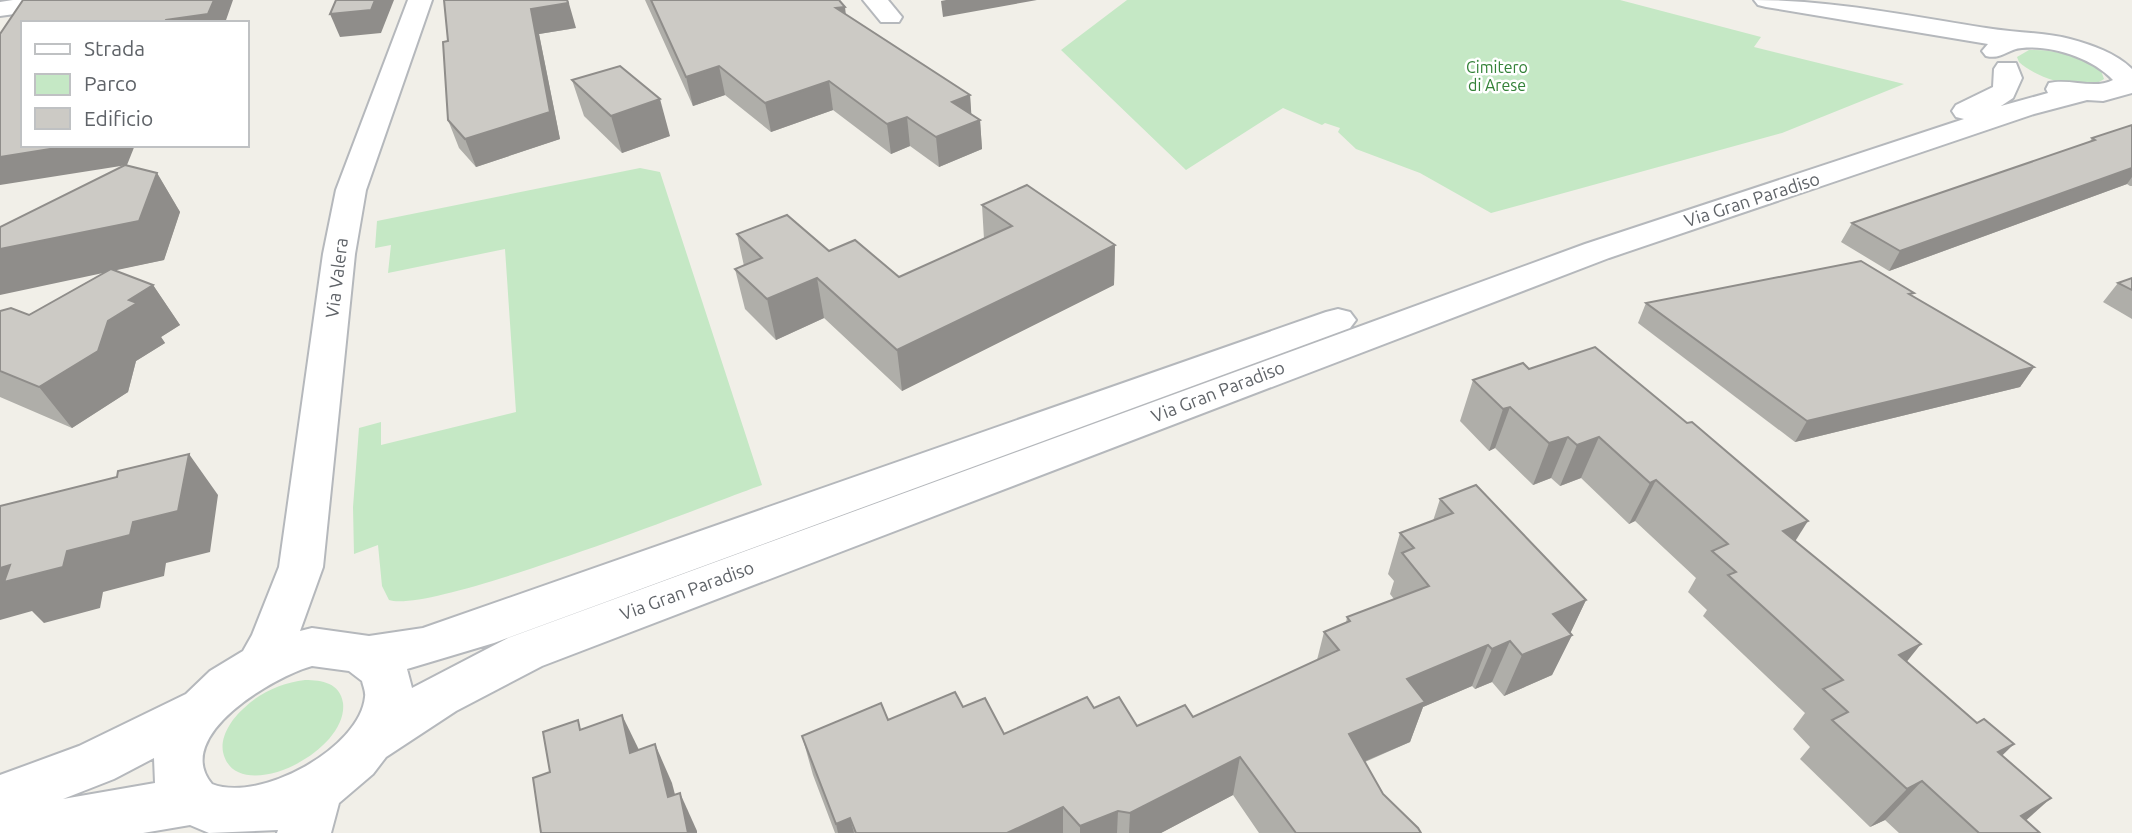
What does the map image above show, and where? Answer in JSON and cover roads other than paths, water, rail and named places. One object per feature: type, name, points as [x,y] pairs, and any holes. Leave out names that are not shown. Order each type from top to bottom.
[{"type":"street","points":[[0,9],[65,0]]},
{"type":"street","name":"Via Valera","points":[[260,664],[273,641],[301,567],[345,215],[358,165],[420,0]]},
{"type":"street","points":[[1766,0],[1919,25],[2006,55],[2042,84],[2085,93]]},
{"type":"street","points":[[2006,55],[2043,42],[2080,50],[2132,54]]},
{"type":"street","points":[[2080,50],[2122,72],[2129,85]]},
{"type":"street","name":"Via Gran Paradiso","points":[[368,656],[423,647],[478,630],[1625,219],[1984,105],[2005,90],[2010,78],[2006,55]]},
{"type":"street","name":"Via Gran Paradiso","points":[[372,740],[439,696],[538,647],[1597,251],[2024,108],[2085,93],[2103,93],[2129,85]]},
{"type":"street","name":"Via Valera","points":[[301,567],[312,648]]},
{"type":"street","points":[[21,833],[90,817],[216,816],[255,813],[275,808],[310,812],[372,740],[383,723],[389,690],[386,676],[368,656],[337,646],[312,648],[260,664],[234,680],[202,709],[187,730],[176,770],[180,787],[216,816]]},
{"type":"street","points":[[0,799],[96,763],[202,709]]},
{"type":"park label","name":"Cimitero di Arese","points":[[1497,76]]}]
